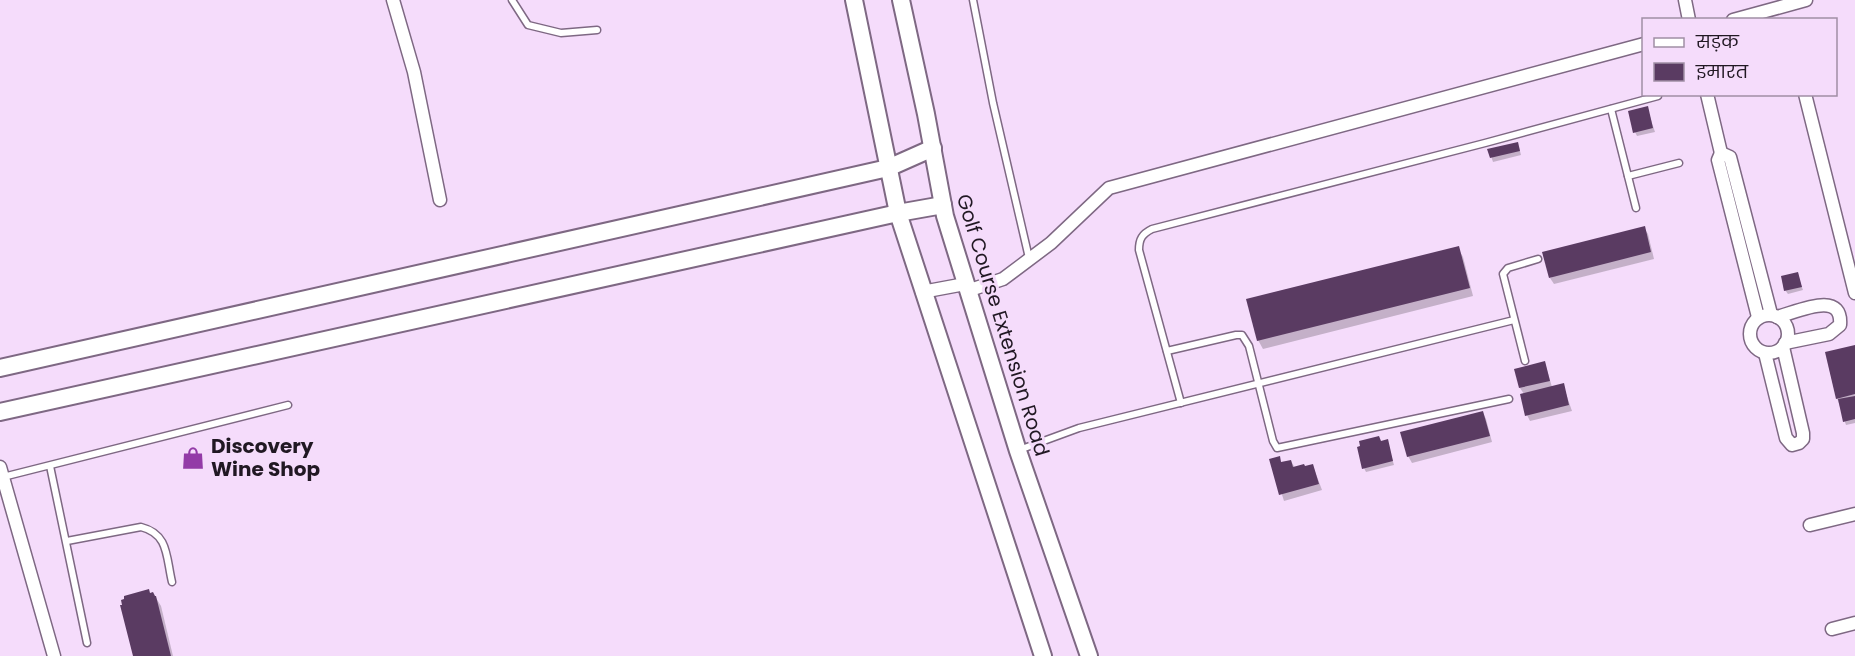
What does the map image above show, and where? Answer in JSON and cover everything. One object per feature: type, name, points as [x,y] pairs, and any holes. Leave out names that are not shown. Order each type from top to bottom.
[{"type":"street","points":[[393,0],[414,72],[440,201]]},
{"type":"street","points":[[854,0],[898,213],[1043,656]]},
{"type":"street","name":"Golf Course Extension Road","points":[[901,0],[943,206],[966,287],[1018,451],[1089,656]]},
{"type":"street","points":[[1685,0],[1689,18]]},
{"type":"street","points":[[1740,18],[1806,0]]},
{"type":"street","points":[[922,292],[966,287],[1003,279],[1051,243],[1109,188],[1642,45]]},
{"type":"street","points":[[1707,96],[1721,153],[1718,160],[1758,317]]},
{"type":"street","points":[[1806,96],[1855,293]]},
{"type":"street","points":[[0,368],[888,168],[933,148]]},
{"type":"street","points":[[1721,153],[1730,157],[1774,315],[1783,320],[1788,332],[1784,345],[1803,433],[1803,439],[1799,443],[1792,445],[1786,438],[1765,353]]},
{"type":"street","points":[[0,412],[898,213],[943,206]]},
{"type":"street","points":[[1825,304],[1835,307],[1839,312],[1840,325],[1833,332],[1784,345],[1777,351],[1765,353],[1758,350],[1750,340],[1750,327],[1758,317],[1825,304]]},
{"type":"street","points":[[1,474],[54,656]]},
{"type":"street","points":[[1810,525],[1855,514]]},
{"type":"street","points":[[1832,629],[1855,623]]},
{"type":"lane","points":[[512,0],[528,25],[561,33],[597,30]]},
{"type":"lane","points":[[973,0],[993,103],[1029,258]]},
{"type":"lane","points":[[1181,403],[1139,250],[1139,240],[1144,233],[1152,229],[1658,96]]},
{"type":"lane","points":[[1611,109],[1636,208]]},
{"type":"lane","points":[[1628,176],[1679,163]]},
{"type":"lane","points":[[1525,361],[1503,279],[1505,271],[1538,259]]},
{"type":"lane","points":[[1018,451],[1079,428],[1514,320]]},
{"type":"lane","points":[[1167,351],[1242,335],[1249,346],[1273,441],[1277,448],[1509,399]]},
{"type":"lane","points":[[1,474],[51,466],[288,405]]},
{"type":"lane","points":[[51,466],[87,643]]},
{"type":"lane","points":[[67,541],[141,527],[153,530],[161,537],[172,582]]},
{"type":"building","points":[[1648,106],[1653,128],[1633,133],[1628,111]]},
{"type":"building","points":[[1518,142],[1520,151],[1490,158],[1487,149]]},
{"type":"building","points":[[1645,226],[1651,252],[1549,278],[1542,252]]},
{"type":"building","points":[[1459,246],[1470,288],[1257,341],[1246,299]]},
{"type":"building","points":[[1798,272],[1802,287],[1784,291],[1781,276]]},
{"type":"building","points":[[1855,345],[1855,394],[1836,399],[1825,352]]},
{"type":"building","points":[[1545,361],[1550,381],[1519,388],[1514,369]]},
{"type":"building","points":[[1564,383],[1569,405],[1525,416],[1520,394]]},
{"type":"building","points":[[1855,396],[1855,419],[1843,422],[1838,399]]},
{"type":"building","points":[[1483,411],[1490,436],[1407,457],[1400,432]]},
{"type":"building","points":[[1379,436],[1381,441],[1388,439],[1393,461],[1362,469],[1357,447],[1360,446],[1359,441]]},
{"type":"building","points":[[1280,456],[1281,462],[1291,460],[1293,467],[1313,464],[1319,484],[1279,495],[1269,459]]},
{"type":"building","points":[[149,589],[150,593],[153,592],[156,596],[171,656],[133,656],[120,605],[122,605],[121,600],[124,596]]},
{"type":"place","name":"Discovery Wine Shop","points":[[193,458]]}]
